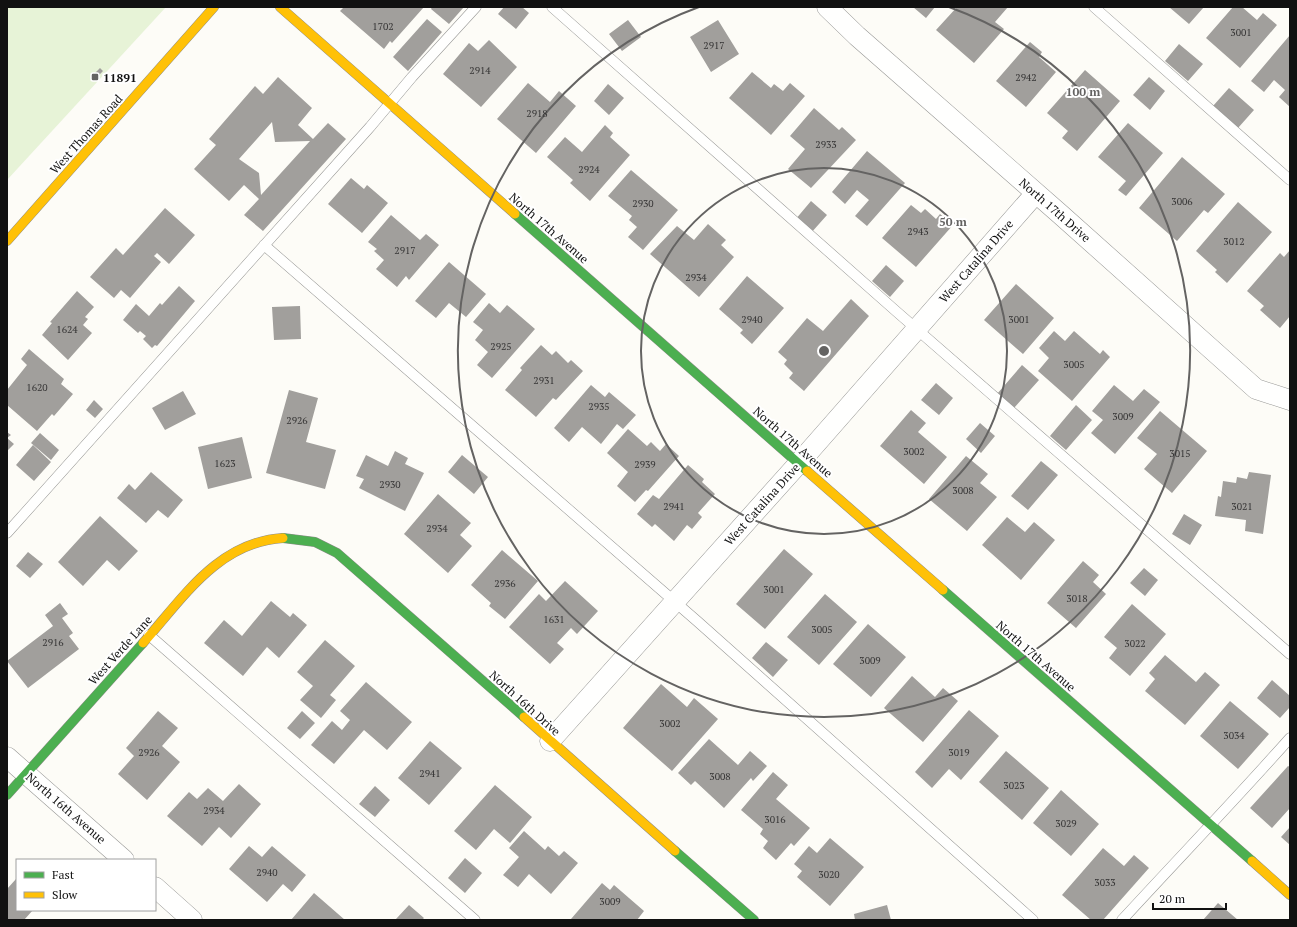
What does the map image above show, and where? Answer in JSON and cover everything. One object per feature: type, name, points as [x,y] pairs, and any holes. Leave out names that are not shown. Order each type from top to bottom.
[{"type":"street","name":"West Thomas Road","points":[[7,241],[214,7]]},
{"type":"street","name":"North 17th Avenue","points":[[280,7],[1290,895]]},
{"type":"street","name":"North 17th Drive","points":[[827,7],[857,36],[1256,389],[1290,400]]},
{"type":"street","name":"West Catalina Drive","points":[[550,741],[799,463],[1036,193]]},
{"type":"street","name":"North 16th Drive","points":[[265,540],[294,538],[315,542],[333,551],[754,920]]},
{"type":"street","name":"West Verde Lane","points":[[7,795],[207,571],[235,550],[265,540]]},
{"type":"street","name":"North 16th Avenue","points":[[7,757],[123,859]]},
{"type":"street","points":[[156,888],[192,920]]},
{"type":"lane","points":[[7,533],[476,7]]},
{"type":"lane","points":[[552,7],[916,329],[1290,654]]},
{"type":"lane","points":[[1094,7],[1290,180]]},
{"type":"lane","points":[[264,245],[674,602],[1033,920]]},
{"type":"lane","points":[[149,635],[475,920]]},
{"type":"lane","points":[[1122,920],[1233,802],[1290,738]]},
{"type":"green space","points":[[7,7],[166,7],[7,180]]},
{"type":"building","points":[[344,7],[424,7],[392,43],[390,41],[384,49],[340,11]]},
{"type":"building","points":[[432,7],[464,7],[449,24],[431,9]]},
{"type":"building","points":[[504,7],[522,7],[529,13],[516,29],[498,14]]},
{"type":"building","points":[[913,7],[935,7],[926,18]]},
{"type":"building","points":[[957,7],[1008,7],[995,22],[1004,29],[974,63],[936,30]]},
{"type":"building","points":[[1169,7],[1204,7],[1189,24]]},
{"type":"building","points":[[1233,7],[1242,7],[1257,20],[1263,13],[1277,25],[1240,68],[1206,38]]},
{"type":"building","points":[[427,19],[442,32],[408,71],[393,57]]},
{"type":"building","points":[[628,20],[641,37],[622,51],[609,34]]},
{"type":"building","points":[[718,20],[739,54],[711,72],[690,37]]},
{"type":"building","points":[[1290,35],[1290,107],[1279,97],[1285,90],[1274,80],[1264,92],[1251,81]]},
{"type":"building","points":[[489,40],[517,67],[481,107],[443,74],[469,43],[478,51]]},
{"type":"building","points":[[1030,42],[1042,52],[1039,57],[1056,72],[1026,107],[996,81]]},
{"type":"building","points":[[1179,44],[1203,64],[1188,81],[1165,61]]},
{"type":"building","points":[[100,68],[103,71],[94,80],[91,77]]},
{"type":"building","points":[[1085,70],[1120,101],[1077,151],[1062,138],[1068,131],[1047,113]]},
{"type":"building","points":[[752,72],[771,88],[774,84],[783,91],[790,83],[805,96],[771,135],[729,98]]},
{"type":"building","points":[[278,77],[312,108],[298,125],[313,139],[328,123],[346,139],[263,231],[244,215],[259,199],[244,185],[229,201],[194,169],[216,145],[209,139],[255,86],[263,94]],"holes":[[[272,122],[275,142],[310,141],[261,195],[259,173],[239,159]]]},
{"type":"building","points":[[1149,77],[1165,91],[1150,110],[1133,95]]},
{"type":"building","points":[[528,83],[550,102],[559,91],[576,106],[536,153],[497,119]]},
{"type":"building","points":[[608,84],[624,98],[609,115],[594,101]]},
{"type":"building","points":[[1229,88],[1254,110],[1238,128],[1213,106]]},
{"type":"building","points":[[814,108],[839,130],[842,127],[856,140],[811,188],[788,169],[805,149],[790,136]]},
{"type":"building","points":[[1128,123],[1163,153],[1126,196],[1118,190],[1126,181],[1098,157]]},
{"type":"building","points":[[605,125],[613,133],[610,137],[630,155],[590,201],[570,183],[573,180],[547,157],[565,137],[582,152]]},
{"type":"building","points":[[867,151],[905,183],[867,226],[855,216],[869,200],[857,190],[845,204],[832,192]]},
{"type":"building","points":[[1182,157],[1225,194],[1208,213],[1204,210],[1177,241],[1139,208]]},
{"type":"building","points":[[631,170],[678,210],[643,250],[628,237],[637,227],[629,220],[632,216],[608,196]]},
{"type":"building","points":[[351,178],[364,189],[367,185],[388,203],[362,233],[328,204]]},
{"type":"building","points":[[811,201],[827,215],[811,233],[795,220]]},
{"type":"building","points":[[1238,202],[1272,232],[1227,283],[1215,272],[1217,270],[1196,251]]},
{"type":"building","points":[[911,205],[921,213],[925,209],[936,219],[940,214],[953,225],[916,267],[882,238]]},
{"type":"building","points":[[165,208],[195,235],[169,264],[157,253],[154,256],[161,262],[130,298],[121,290],[114,298],[90,277],[116,248],[123,255]]},
{"type":"building","points":[[391,215],[420,240],[426,234],[439,245],[409,280],[406,276],[397,287],[376,269],[384,260],[374,251],[377,249],[368,242]]},
{"type":"building","points":[[708,224],[726,240],[721,245],[734,257],[699,297],[650,254],[677,226],[694,240]]},
{"type":"building","points":[[1290,250],[1290,316],[1280,328],[1260,310],[1264,306],[1247,291],[1280,253],[1284,257]]},
{"type":"building","points":[[449,262],[486,294],[466,317],[449,303],[436,318],[415,301]]},
{"type":"building","points":[[886,265],[904,281],[890,297],[872,281]]},
{"type":"building","points":[[747,276],[784,308],[752,344],[740,333],[743,330],[719,309]]},
{"type":"building","points":[[1016,284],[1054,318],[1023,354],[984,320]]},
{"type":"building","points":[[179,286],[195,301],[157,346],[155,345],[152,348],[143,339],[146,336],[140,331],[138,333],[123,320],[136,304],[149,316],[160,303],[162,305]]},
{"type":"building","points":[[77,291],[94,307],[85,317],[88,319],[83,325],[92,333],[68,360],[42,335],[52,323],[50,322]]},
{"type":"building","points":[[851,299],[869,316],[804,391],[789,378],[793,373],[784,364],[787,360],[778,352],[807,318],[823,331]]},
{"type":"building","points":[[489,303],[500,313],[507,305],[535,329],[492,378],[477,365],[488,352],[475,340],[483,330],[473,322]]},
{"type":"building","points":[[300,306],[301,339],[274,340],[272,307]]},
{"type":"building","points":[[1054,331],[1065,341],[1074,331],[1100,354],[1103,350],[1110,357],[1072,401],[1038,371],[1049,358],[1039,348]]},
{"type":"building","points":[[541,345],[552,355],[556,351],[568,363],[571,360],[583,371],[556,400],[553,398],[536,417],[505,390],[522,370],[520,368]]},
{"type":"building","points":[[29,349],[64,379],[61,384],[73,394],[54,416],[52,414],[37,431],[7,405],[7,390],[27,365],[21,359]]},
{"type":"building","points":[[1022,365],[1039,380],[1014,408],[997,394]]},
{"type":"building","points":[[936,383],[953,398],[939,415],[921,400]]},
{"type":"building","points":[[591,385],[605,397],[609,392],[636,415],[623,429],[617,424],[601,444],[582,427],[569,442],[554,428]]},
{"type":"building","points":[[1114,385],[1133,401],[1144,389],[1160,402],[1115,454],[1091,433],[1103,420],[1092,411]]},
{"type":"building","points":[[289,390],[318,398],[306,442],[336,450],[325,489],[266,473]]},
{"type":"building","points":[[183,391],[196,414],[165,430],[152,408]]},
{"type":"building","points":[[94,400],[103,409],[95,418],[86,410]]},
{"type":"building","points":[[1076,405],[1092,420],[1066,450],[1050,436]]},
{"type":"building","points":[[911,410],[926,423],[918,432],[947,457],[924,484],[880,446]]},
{"type":"building","points":[[1160,411],[1207,451],[1172,493],[1144,469],[1157,454],[1137,438]]},
{"type":"building","points":[[980,423],[995,436],[981,453],[966,439]]},
{"type":"building","points":[[628,429],[647,446],[651,442],[660,451],[666,444],[679,456],[648,491],[646,490],[635,502],[617,486],[628,472],[607,453]]},
{"type":"building","points":[[7,432],[11,435],[7,438]]},
{"type":"building","points":[[40,433],[59,450],[51,460],[31,443]]},
{"type":"building","points":[[242,437],[252,478],[208,489],[198,447]]},
{"type":"building","points":[[7,438],[14,444],[7,451]]},
{"type":"building","points":[[33,445],[51,462],[34,481],[16,465]]},
{"type":"building","points":[[395,451],[408,458],[405,464],[424,473],[405,511],[359,488],[364,479],[356,476],[366,455],[388,466]]},
{"type":"building","points":[[462,455],[488,477],[474,494],[448,472]]},
{"type":"building","points":[[966,456],[988,474],[980,483],[997,497],[967,531],[929,499]]},
{"type":"building","points":[[1041,461],[1058,475],[1028,510],[1011,496]]},
{"type":"building","points":[[688,465],[704,479],[702,482],[715,494],[698,513],[702,517],[692,529],[687,525],[674,541],[655,524],[652,527],[637,514],[653,495],[659,499]]},
{"type":"building","points":[[151,472],[183,500],[168,518],[158,510],[146,523],[117,498],[129,484],[135,490]]},
{"type":"building","points":[[1249,472],[1271,475],[1263,534],[1245,531],[1246,520],[1215,516],[1218,496],[1221,497],[1223,481],[1236,483],[1237,477],[1247,479]]},
{"type":"building","points":[[438,494],[471,523],[460,535],[472,546],[448,573],[404,534]]},
{"type":"building","points":[[1184,514],[1202,525],[1190,545],[1172,534]]},
{"type":"building","points":[[100,516],[138,551],[119,571],[107,560],[83,586],[58,562]]},
{"type":"building","points":[[1007,517],[1025,532],[1034,522],[1055,540],[1021,580],[982,545]]},
{"type":"building","points":[[784,549],[813,574],[765,629],[736,604]]},
{"type":"building","points":[[502,550],[538,581],[505,619],[489,606],[491,603],[471,585]]},
{"type":"building","points":[[28,552],[43,564],[30,578],[16,566]]},
{"type":"building","points":[[1083,561],[1099,575],[1093,582],[1106,594],[1076,628],[1047,603]]},
{"type":"building","points":[[1144,568],[1158,580],[1145,596],[1130,583]]},
{"type":"building","points":[[565,581],[598,611],[577,634],[571,628],[557,643],[564,649],[550,664],[509,627],[539,594],[546,601]]},
{"type":"building","points":[[825,594],[857,622],[819,665],[787,637]]},
{"type":"building","points":[[271,601],[290,617],[293,613],[307,625],[279,658],[267,647],[243,676],[204,643],[224,620],[242,636]]},
{"type":"building","points":[[60,603],[68,614],[62,618],[73,633],[69,636],[79,649],[28,688],[7,661],[53,626],[45,615]]},
{"type":"building","points":[[1132,604],[1166,634],[1130,676],[1109,658],[1117,648],[1104,637]]},
{"type":"building","points":[[868,624],[906,657],[871,697],[833,664]]},
{"type":"building","points":[[325,640],[355,666],[330,695],[336,700],[321,718],[300,700],[313,686],[297,672]]},
{"type":"building","points":[[766,642],[788,660],[773,677],[752,658]]},
{"type":"building","points":[[1165,655],[1196,682],[1205,672],[1220,685],[1185,725],[1145,691],[1155,679],[1149,673]]},
{"type":"building","points":[[912,676],[935,697],[943,688],[958,701],[923,742],[884,708]]},
{"type":"building","points":[[1272,680],[1290,696],[1290,707],[1280,718],[1257,698]]},
{"type":"building","points":[[366,682],[412,722],[387,750],[364,730],[334,764],[311,745],[332,721],[342,730],[350,720],[340,711]]},
{"type":"building","points":[[661,684],[687,707],[694,698],[718,719],[672,771],[623,728]]},
{"type":"building","points":[[1230,701],[1269,734],[1238,769],[1200,736]]},
{"type":"building","points":[[969,710],[999,736],[961,780],[949,769],[932,788],[915,772]]},
{"type":"building","points":[[158,711],[178,728],[162,746],[180,762],[147,800],[118,774],[134,756],[126,748]]},
{"type":"building","points":[[302,711],[315,723],[300,739],[287,728]]},
{"type":"building","points":[[709,739],[738,765],[750,751],[767,766],[753,781],[751,778],[724,808],[695,781],[691,785],[678,773]]},
{"type":"building","points":[[430,741],[462,768],[429,805],[398,778]]},
{"type":"building","points":[[1006,751],[1049,788],[1022,820],[979,782]]},
{"type":"building","points":[[1288,766],[1290,767],[1290,808],[1272,828],[1250,808]]},
{"type":"building","points":[[773,772],[788,785],[776,799],[810,828],[794,846],[791,843],[776,860],[763,848],[768,841],[760,834],[763,829],[741,810]]},
{"type":"building","points":[[239,784],[261,804],[231,838],[219,827],[202,846],[167,816],[189,792],[197,799],[208,788],[223,801]]},
{"type":"building","points":[[495,785],[532,817],[510,843],[494,829],[476,850],[454,831]]},
{"type":"building","points":[[375,786],[390,800],[375,817],[359,804]]},
{"type":"building","points":[[1061,790],[1099,824],[1071,856],[1033,823]]},
{"type":"building","points":[[1290,827],[1290,845],[1281,837]]},
{"type":"building","points":[[524,831],[545,850],[548,846],[559,856],[564,851],[578,863],[551,894],[529,874],[518,887],[503,875],[519,857],[509,848]]},
{"type":"building","points":[[830,838],[864,867],[830,906],[797,877],[802,871],[794,864],[809,846],[817,853]]},
{"type":"building","points":[[249,846],[262,857],[272,846],[306,875],[292,892],[283,884],[267,902],[229,869]]},
{"type":"building","points":[[1103,848],[1124,866],[1134,855],[1149,868],[1103,920],[1091,920],[1062,895]]},
{"type":"building","points":[[465,858],[482,873],[465,893],[448,878]]},
{"type":"building","points":[[16,879],[16,911],[32,911],[24,920],[7,920],[7,889]]},
{"type":"building","points":[[602,883],[610,890],[614,885],[644,911],[637,920],[571,919]]},
{"type":"building","points":[[314,893],[345,920],[291,920]]},
{"type":"building","points":[[1218,903],[1238,920],[1203,920]]},
{"type":"building","points":[[409,905],[424,918],[422,920],[396,919]]},
{"type":"building","points":[[887,905],[891,920],[855,920],[854,914]]},
{"type":"traffic: fast","points":[[515,214],[807,471]]},
{"type":"traffic: fast","points":[[283,538],[315,542],[337,553],[524,717]]},
{"type":"traffic: fast","points":[[943,590],[1252,861]]},
{"type":"traffic: fast","points":[[7,795],[143,643]]},
{"type":"traffic: fast","points":[[675,851],[754,920]]},
{"type":"traffic: slow","points":[[7,241],[214,7]]},
{"type":"traffic: slow","points":[[280,7],[515,214]]},
{"type":"traffic: slow","points":[[807,471],[943,590]]},
{"type":"traffic: slow","points":[[143,643],[188,591],[221,561],[239,550],[260,542],[283,538]]},
{"type":"traffic: slow","points":[[524,717],[675,851]]},
{"type":"traffic: slow","points":[[1252,861],[1290,895]]},
{"type":"place","name":"11891","points":[[95,77]]}]
